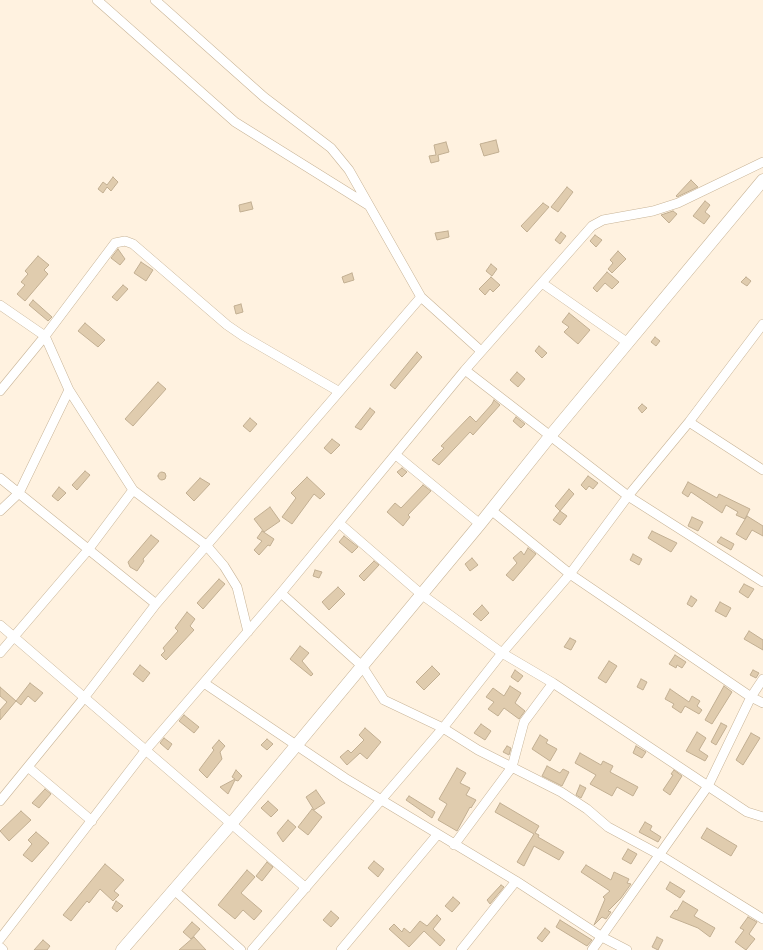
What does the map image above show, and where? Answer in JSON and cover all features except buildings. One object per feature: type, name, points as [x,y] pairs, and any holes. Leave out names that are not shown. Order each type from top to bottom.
[{"type":"street","points":[[97,0],[235,122],[370,206]]},
{"type":"street","points":[[155,0],[264,97],[331,148],[349,170],[421,297],[481,351]]},
{"type":"street","points":[[0,939],[146,752],[281,593],[481,351],[592,226],[603,220],[653,212],[678,204],[763,162]]},
{"type":"street","points":[[122,950],[362,666],[480,524],[550,435],[763,180]]},
{"type":"street","points":[[0,391],[45,336],[115,243],[125,241],[133,244],[233,329],[338,391]]},
{"type":"street","points":[[542,283],[628,343]]},
{"type":"street","points":[[0,801],[84,698],[156,604],[338,391],[421,297]]},
{"type":"street","points":[[0,305],[45,336],[68,390],[133,490],[206,545],[224,566],[238,587],[248,632]]},
{"type":"street","points":[[252,950],[443,728],[502,653],[570,574],[628,496],[689,422],[763,324]]},
{"type":"street","points":[[465,370],[628,496],[763,582]]},
{"type":"street","points":[[0,511],[19,493],[68,390]]},
{"type":"street","points":[[689,422],[763,470]]},
{"type":"street","points":[[396,455],[480,524]]},
{"type":"street","points":[[0,478],[156,604]]},
{"type":"street","points":[[0,653],[88,550],[133,490]]},
{"type":"street","points":[[491,510],[570,574],[750,697],[763,703]]},
{"type":"street","points":[[339,523],[421,594],[502,653],[553,682],[747,812],[763,817]]},
{"type":"street","points":[[281,593],[362,666],[384,700],[443,728],[478,750],[561,792],[587,809],[608,827],[660,855],[763,919]]},
{"type":"street","points":[[0,625],[306,888]]},
{"type":"street","points":[[592,950],[708,786],[750,697],[763,679]]},
{"type":"street","points":[[454,845],[512,767],[524,722],[553,682]]},
{"type":"street","points":[[204,683],[295,745],[381,800],[437,835],[516,881],[602,937],[628,950]]},
{"type":"street","points":[[28,767],[92,821]]},
{"type":"street","points":[[341,950],[437,835]]},
{"type":"street","points":[[461,950],[516,881]]},
{"type":"street","points":[[173,889],[241,950]]},
{"type":"street","points":[[0,947],[3,950]]}]
